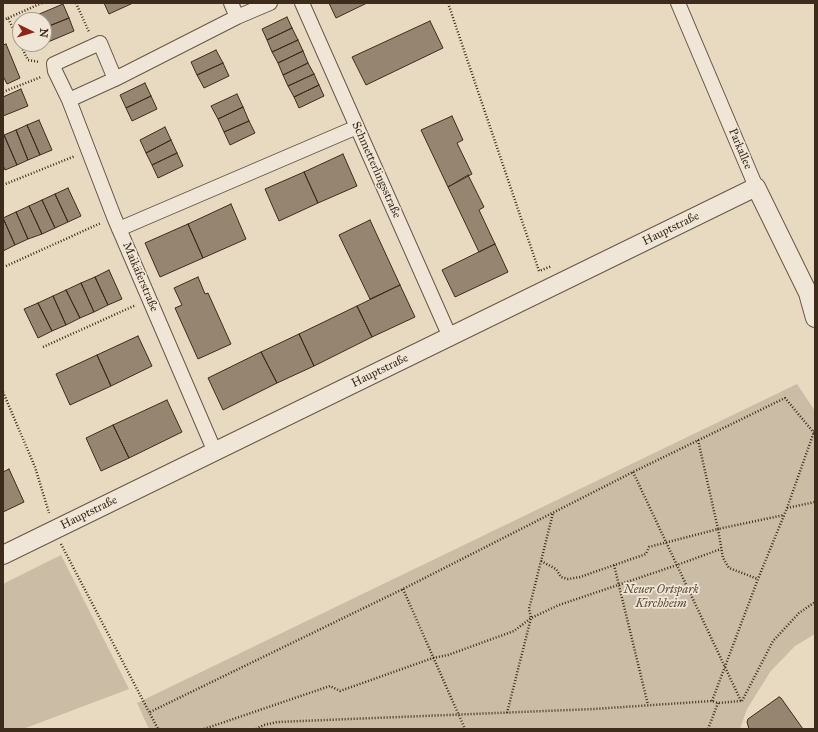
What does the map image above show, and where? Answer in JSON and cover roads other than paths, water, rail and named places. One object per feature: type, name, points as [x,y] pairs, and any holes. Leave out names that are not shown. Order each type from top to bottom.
[{"type":"street","points":[[231,3],[237,17]]},
{"type":"street","points":[[69,100],[115,79],[237,17],[270,3]]},
{"type":"street","name":"Schmetterlingsstraße","points":[[302,3],[450,337]]},
{"type":"street","name":"Parkallee","points":[[678,3],[756,187],[812,297],[815,318]]},
{"type":"street","name":"Maikäferstraße","points":[[115,79],[100,43],[54,68],[69,100],[117,223],[214,452]]},
{"type":"street","points":[[117,223],[357,127]]},
{"type":"street","name":"Hauptstraße","points":[[3,556],[756,187]]},
{"type":"park label","name":"Neuer Ortspark Kirchheim","points":[[661,597]]}]
